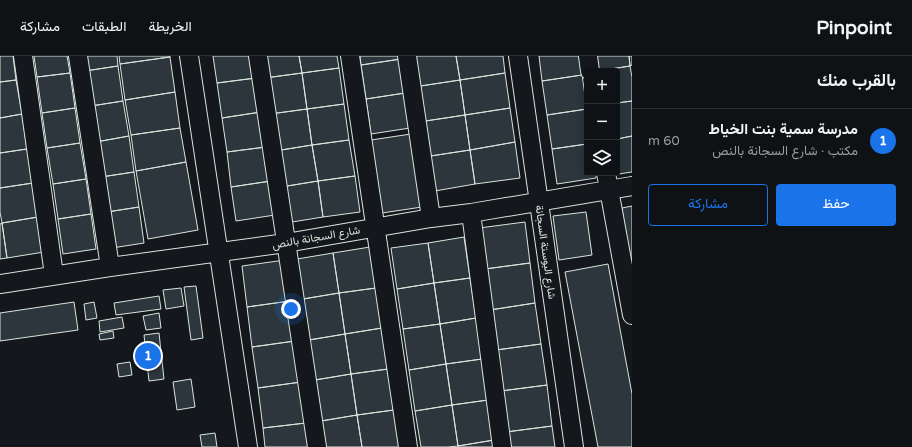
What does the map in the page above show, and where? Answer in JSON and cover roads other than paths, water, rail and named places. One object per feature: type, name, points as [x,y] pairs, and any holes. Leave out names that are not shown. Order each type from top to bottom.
[{"type":"street","points":[[23,56],[54,275]]},
{"type":"street","points":[[78,56],[110,267]]},
{"type":"street","points":[[190,56],[248,447]]},
{"type":"street","points":[[258,56],[317,447]]},
{"type":"street","points":[[350,56],[408,447]]},
{"type":"street","points":[[407,56],[431,218]]},
{"type":"street","name":"شارع البوستة السجانة","points":[[518,56],[574,447]]},
{"type":"street","points":[[588,56],[590,68]]},
{"type":"street","points":[[607,181],[629,281],[632,315]]},
{"type":"street","name":"شارع السجانة بالنص","points":[[0,284],[54,275],[286,243],[431,218],[539,202],[607,181],[632,186]]},
{"type":"street","points":[[471,213],[502,447]]},
{"type":"place","name":"مدرسة سمية بنت الخياط","points":[[148,356]]}]
